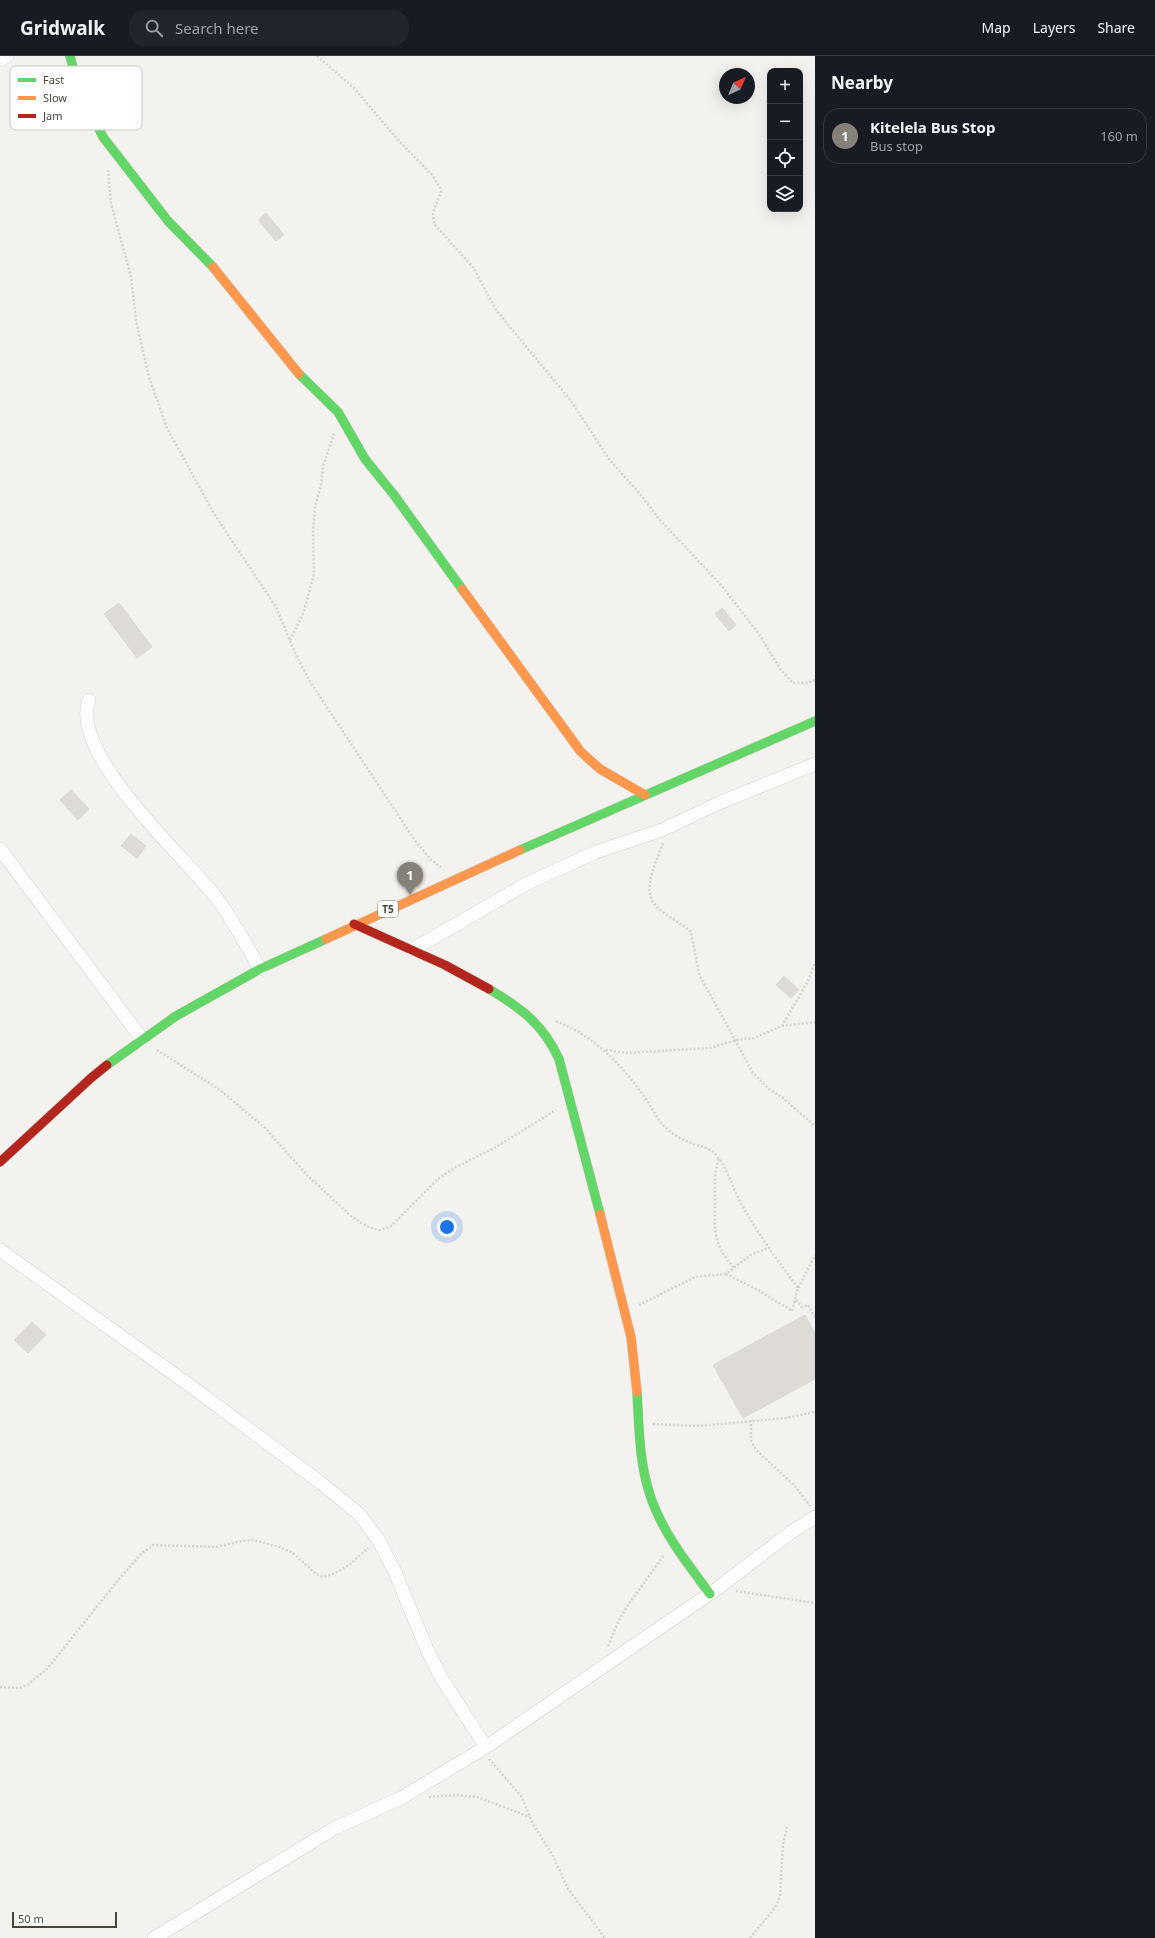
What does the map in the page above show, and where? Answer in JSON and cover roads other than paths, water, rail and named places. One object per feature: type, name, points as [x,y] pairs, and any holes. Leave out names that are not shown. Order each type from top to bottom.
[{"type":"main road","points":[[70,56],[73,66]]},
{"type":"main road","points":[[100,130],[103,137],[168,221],[210,262],[298,373],[338,412],[366,459],[394,495],[581,752],[600,769],[645,795]]},
{"type":"main road","name":"T5","points":[[0,1162],[91,1078],[142,1039],[176,1016],[260,969],[354,924],[456,878],[815,721]]},
{"type":"main road","points":[[354,924],[474,980],[520,1009],[538,1025],[552,1042],[558,1059],[599,1212],[631,1339],[643,1463],[648,1488],[657,1516],[670,1536],[714,1591]]},
{"type":"street","points":[[0,60],[7,56]]},
{"type":"street","points":[[89,700],[85,709],[90,738],[100,757],[131,801],[216,897],[233,922],[260,969]]},
{"type":"street","points":[[412,950],[526,884],[596,852],[668,828],[718,804],[815,764]]},
{"type":"street","points":[[0,849],[142,1039]]},
{"type":"street","points":[[0,1250],[188,1384],[321,1483],[359,1514],[378,1539],[395,1572],[428,1652],[442,1679],[483,1748]]},
{"type":"street","points":[[154,1938],[335,1828],[403,1797],[483,1748],[714,1591],[814,1513]]},
{"type":"place","name":"Kitelela Bus Stop","points":[[410,895]]}]
